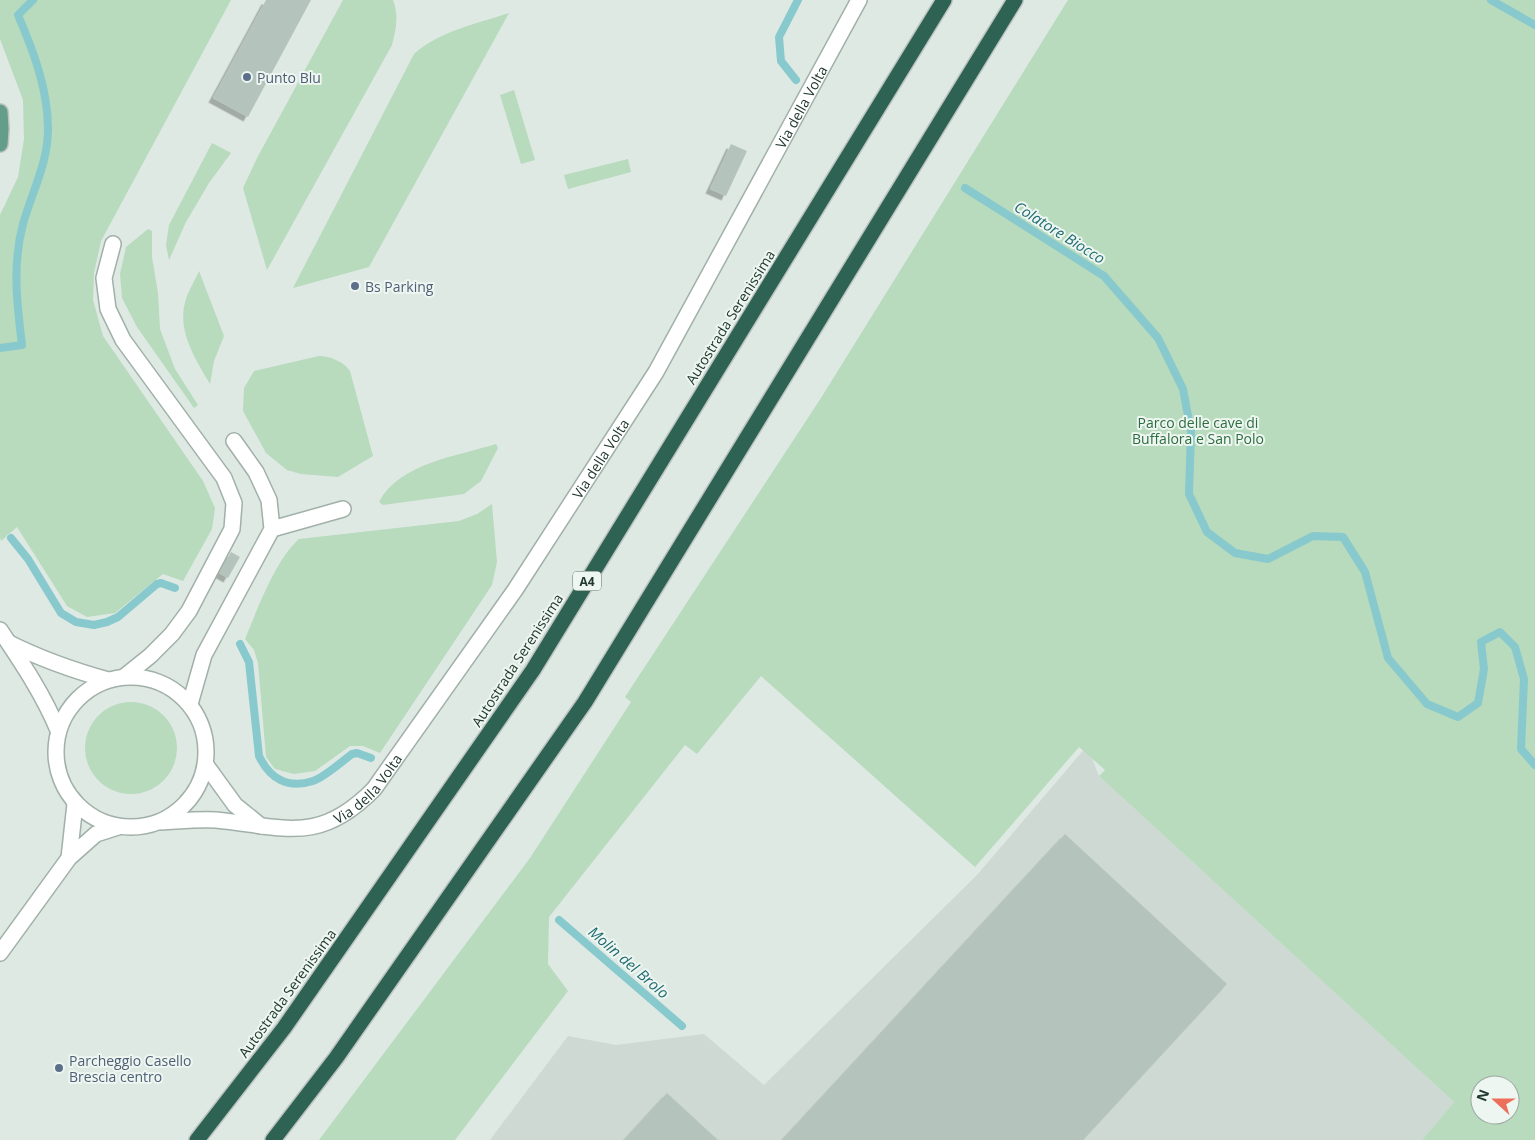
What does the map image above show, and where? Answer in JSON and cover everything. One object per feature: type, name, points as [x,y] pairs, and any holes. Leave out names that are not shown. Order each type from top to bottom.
[{"type":"highway","name":"Autostrada Serenissima","points":[[197,1140],[284,1028],[533,670],[944,0]]},
{"type":"highway","points":[[273,1140],[336,1058],[585,702],[1015,0]]},
{"type":"main road","points":[[0,112],[2,129],[0,144]]},
{"type":"street","name":"Via della Volta","points":[[162,822],[209,820],[283,830],[297,829],[326,823],[344,815],[374,789],[515,590],[656,372],[859,0]]},
{"type":"street","points":[[113,244],[104,278],[108,309],[123,340],[224,478],[234,503],[232,529],[189,611],[172,634],[150,656],[125,676]]},
{"type":"street","points":[[190,704],[204,655],[272,529],[269,500],[256,472],[234,441]]},
{"type":"street","points":[[272,529],[343,509]]},
{"type":"street","points":[[4,636],[39,658],[108,680]]},
{"type":"street","points":[[4,636],[46,703],[58,730]]},
{"type":"street","points":[[125,676],[144,677],[162,682],[177,692],[190,704],[201,723],[207,744],[206,766],[198,789],[182,808],[162,822],[140,828],[118,827],[95,819],[75,804],[62,782],[56,756],[58,730],[69,708],[86,691],[108,680],[125,676]]},
{"type":"street","points":[[206,766],[235,805],[261,826]]},
{"type":"street","points":[[69,858],[75,804]]},
{"type":"street","points":[[0,953],[69,858],[96,834],[118,827]]},
{"type":"shaded area","points":[[1087,746],[1099,776],[1454,1102],[1422,1140],[490,1140],[568,1036],[616,1045],[704,1034],[764,1085],[977,875]]},
{"type":"green space","points":[[0,0],[231,0],[101,241],[94,273],[93,300],[103,336],[203,481],[215,508],[212,529],[183,581],[163,574],[115,613],[87,617],[67,606],[17,527],[1,541],[0,537],[0,215],[18,177],[24,139],[23,100],[0,39]]},
{"type":"green space","points":[[343,0],[393,0],[396,28],[392,45],[267,270],[243,188],[257,158]]},
{"type":"green space","name":"Parco delle cave di Buffalora e San Polo","points":[[1068,0],[1535,0],[1535,1140],[1422,1140],[1454,1102],[1099,776],[1105,770],[1079,747],[975,867],[761,676],[697,754],[685,745],[549,917],[548,964],[568,991],[455,1140],[319,1140],[530,858],[631,702],[625,697],[821,398]]},
{"type":"green space","points":[[509,13],[369,267],[293,288],[414,54],[435,39]]},
{"type":"green space","points":[[514,90],[535,160],[521,164],[500,95]]},
{"type":"green space","points":[[212,143],[231,153],[209,183],[186,222],[169,260],[166,245],[169,225]]},
{"type":"green space","points":[[628,159],[631,172],[568,189],[564,175]]},
{"type":"green space","points":[[148,229],[152,231],[152,257],[158,293],[160,329],[175,369],[198,405],[194,408],[137,327],[122,298],[120,274],[126,247]]},
{"type":"green space","points":[[199,271],[224,336],[214,361],[210,384],[193,354],[183,322],[186,299]]},
{"type":"green space","points":[[319,356],[336,360],[350,371],[373,456],[338,477],[301,474],[287,470],[266,453],[243,411],[244,388],[254,371]]},
{"type":"green space","points":[[496,444],[498,448],[481,481],[464,494],[383,505],[379,502],[388,489],[400,478],[415,470],[448,457]]},
{"type":"green space","points":[[492,504],[497,562],[492,585],[380,753],[363,746],[350,746],[315,771],[294,774],[275,769],[266,757],[258,663],[254,650],[245,639],[275,572],[291,548],[299,539],[459,521],[477,514]]},
{"type":"green space","points":[[131,702],[140,703],[157,710],[169,722],[176,739],[176,757],[169,774],[157,786],[140,793],[131,794],[122,793],[105,786],[93,774],[86,757],[85,748],[86,739],[93,722],[105,710],[122,703]]},
{"type":"building","points":[[266,0],[311,0],[248,117],[213,98]]},
{"type":"building","points":[[731,144],[747,151],[726,196],[710,189]]},
{"type":"building","points":[[231,552],[240,557],[228,578],[219,573]]},
{"type":"building","points":[[1065,834],[1227,984],[1083,1140],[782,1140]]},
{"type":"building","points":[[667,1093],[718,1140],[624,1140]]},
{"type":"waterway","points":[[0,348],[22,345],[17,300],[18,254],[23,224],[42,166],[47,142],[47,114],[42,85],[34,56],[18,15],[33,0]]},
{"type":"waterway","name":"Colatore Biocco","points":[[796,80],[781,61],[779,37],[798,0]]},
{"type":"waterway","points":[[1491,0],[1535,25]]},
{"type":"waterway","name":"Colatore Biocco","points":[[965,188],[1104,276],[1158,338],[1183,389],[1191,432],[1189,494],[1207,532],[1235,553],[1268,559],[1313,536],[1343,537],[1365,572],[1388,658],[1427,704],[1458,717],[1478,703],[1484,669],[1481,642],[1500,632],[1515,647],[1524,679],[1521,749],[1535,765]]},
{"type":"waterway","name":"Molin del Brolo","points":[[11,538],[28,559],[61,613],[76,622],[94,625],[107,622],[118,617],[157,584],[161,583],[175,588]]},
{"type":"waterway","name":"Molin del Brolo","points":[[240,644],[249,662],[259,756],[263,764],[274,776],[288,783],[304,783],[322,776],[352,754],[357,753],[371,758]]},
{"type":"waterway","name":"Molin del Brolo","points":[[559,920],[682,1026]]},
{"type":"place","name":"Punto Blu","points":[[247,77]]},
{"type":"place","name":"Bs Parking","points":[[355,286]]},
{"type":"place","name":"Parcheggio Casello Brescia centro","points":[[59,1068]]}]
